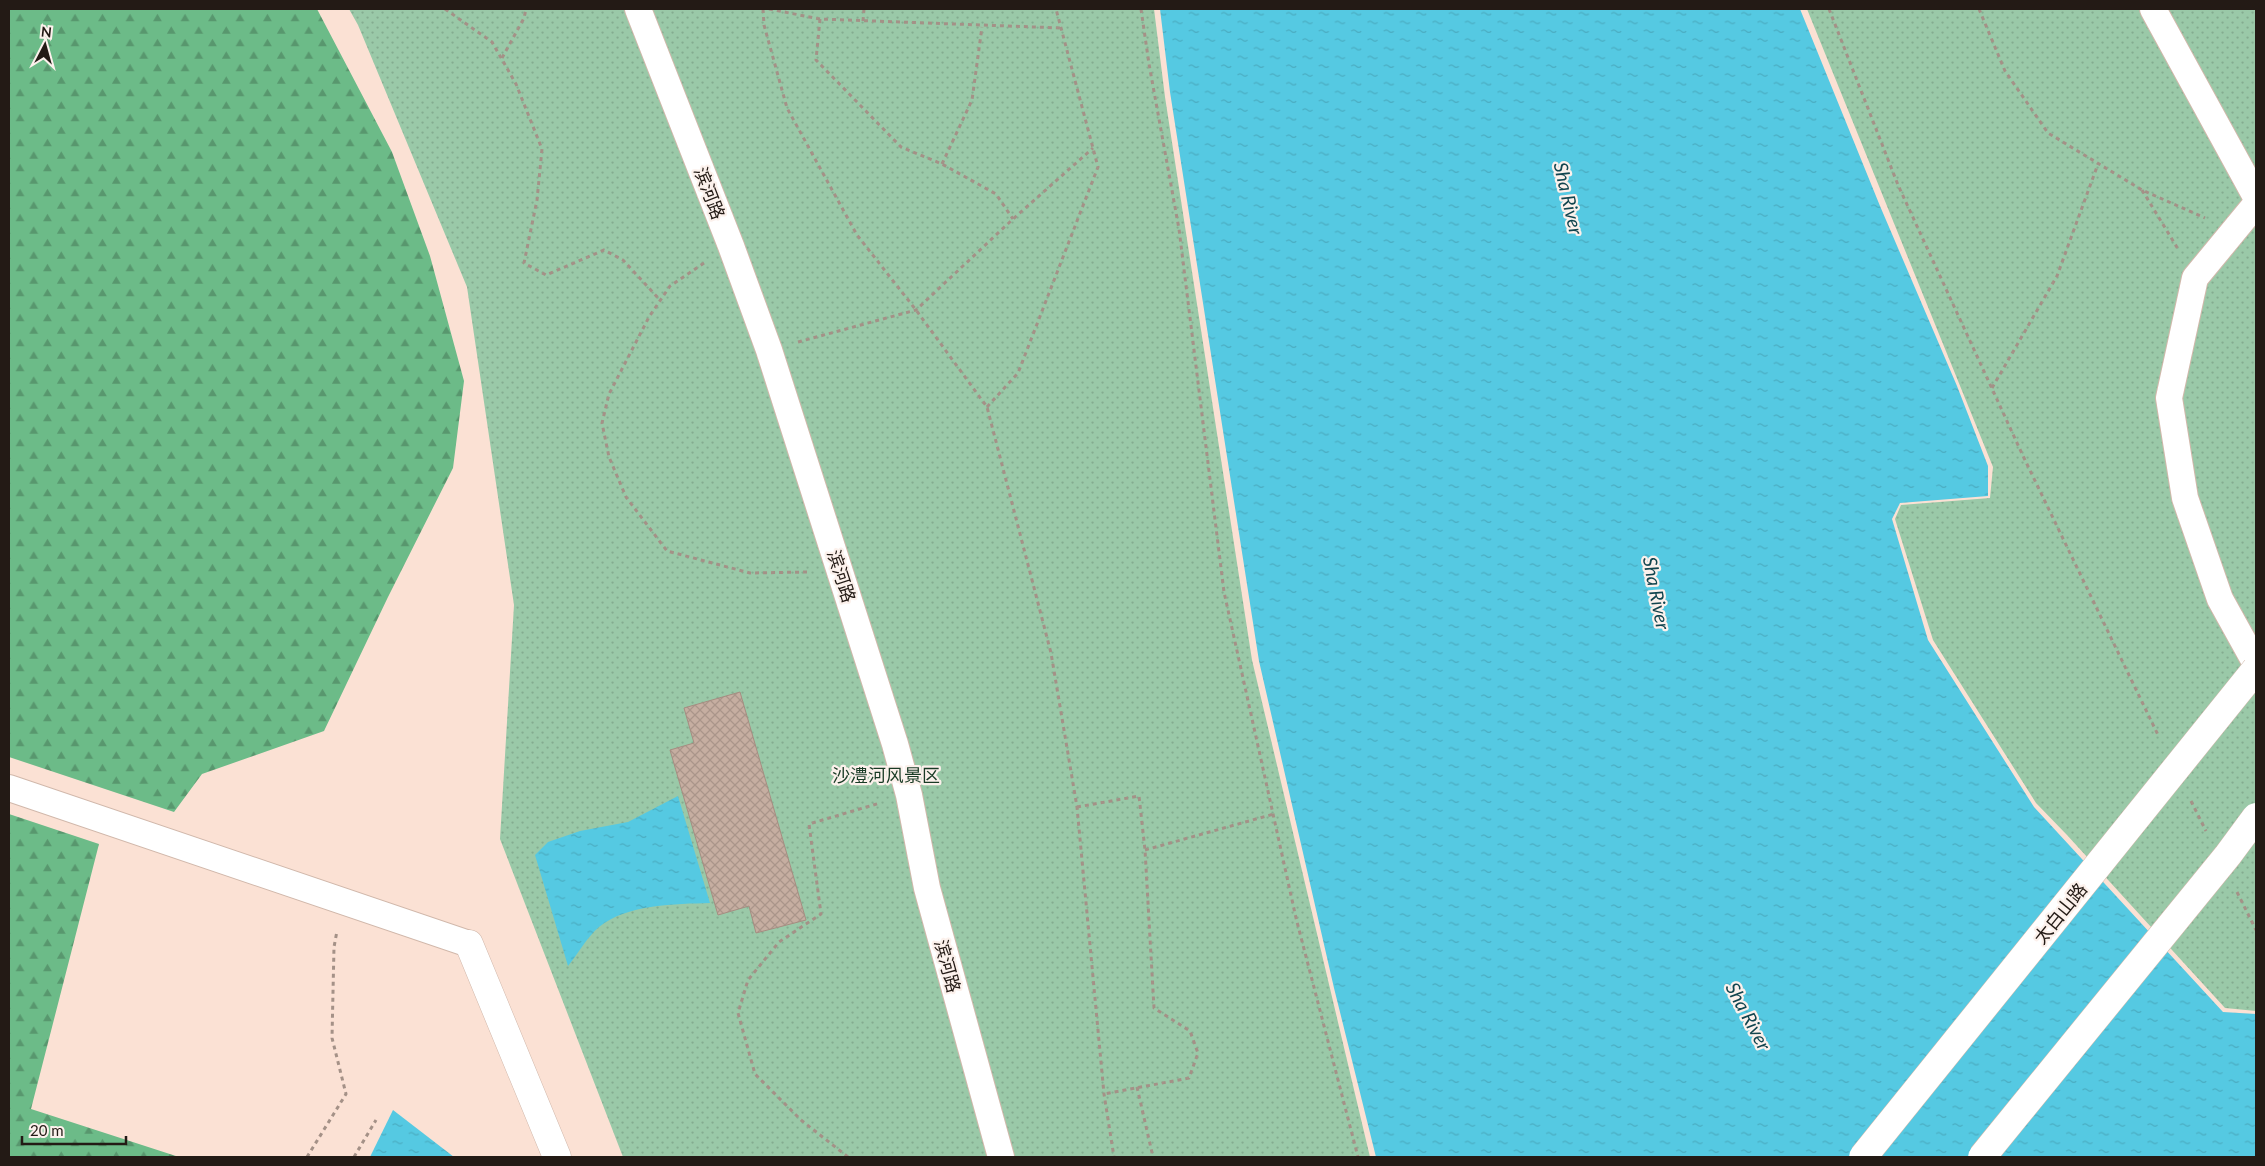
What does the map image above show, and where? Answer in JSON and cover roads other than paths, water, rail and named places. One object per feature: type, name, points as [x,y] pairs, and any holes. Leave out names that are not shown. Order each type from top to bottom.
[{"type":"main road","name":"太白山路","points":[[1863,1157],[2256,669]]},
{"type":"main road","points":[[1982,1157],[2228,855],[2256,817]]},
{"type":"main road","points":[[469,944],[557,1157]]},
{"type":"street","name":"滨河路","points":[[638,9],[731,246],[769,350],[895,744],[909,795],[926,888],[1001,1157]]},
{"type":"street","points":[[2153,9],[2256,197]]},
{"type":"street","points":[[2256,204],[2195,278],[2169,398],[2184,489],[2220,598],[2256,664]]},
{"type":"street","points":[[9,788],[469,944]]},
{"type":"water","name":"Sha River","points":[[1160,9],[1800,9],[1880,206],[1957,386],[1988,466],[1988,496],[1900,503],[1892,519],[1928,640],[2034,807],[2223,1012],[2256,1014],[2256,1157],[1376,1157],[1334,988],[1259,661],[1170,92]]},
{"type":"water","points":[[678,796],[710,903],[652,907],[610,919],[595,931],[568,966],[535,855],[548,842],[580,831],[628,822]]},
{"type":"water","points":[[393,1110],[454,1157],[370,1157]]},
{"type":"park label","name":"沙澧河风景区","points":[[886,775]]}]
